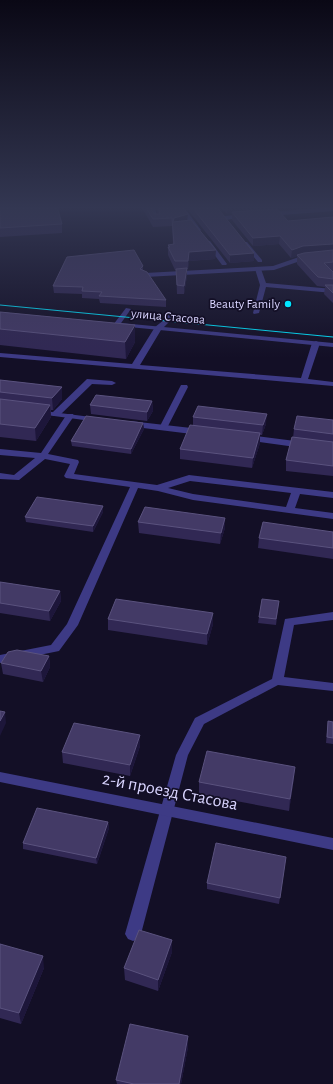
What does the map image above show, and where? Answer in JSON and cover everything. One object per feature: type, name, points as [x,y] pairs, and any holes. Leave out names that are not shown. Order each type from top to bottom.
[{"type":"street","points":[[218,257],[224,264]]},
{"type":"street","points":[[256,257],[260,261]]},
{"type":"street","points":[[145,275],[274,268],[302,258],[317,257]]},
{"type":"street","points":[[256,313],[263,285],[258,268]]},
{"type":"street","points":[[263,285],[333,291]]},
{"type":"street","name":"улица Стасова","points":[[128,309],[113,324],[333,345]]},
{"type":"street","points":[[136,366],[158,329],[170,315]]},
{"type":"street","points":[[304,381],[316,343]]},
{"type":"street","points":[[0,355],[333,384]]},
{"type":"street","points":[[56,414],[90,381],[112,383]]},
{"type":"street","points":[[163,428],[184,387]]},
{"type":"street","points":[[28,411],[109,421]]},
{"type":"street","points":[[0,476],[16,478],[43,456],[70,416]]},
{"type":"street","points":[[124,423],[207,433]]},
{"type":"street","points":[[237,437],[311,446]]},
{"type":"street","points":[[0,452],[43,456],[75,462],[69,476],[158,488],[193,498],[333,516]]},
{"type":"street","points":[[158,488],[189,478],[333,496]]},
{"type":"street","points":[[0,659],[55,648],[72,626],[135,485]]},
{"type":"street","points":[[290,510],[296,491]]},
{"type":"street","points":[[277,681],[289,622],[333,616]]},
{"type":"street","points":[[133,934],[182,755],[199,721],[277,681],[333,687]]},
{"type":"street","name":"2-й проезд Стасова","points":[[0,777],[333,844]]},
{"type":"building","points":[[67,257],[138,257],[143,266],[140,269],[147,272],[166,300],[99,296],[102,292],[82,291],[83,287],[53,286]]},
{"type":"building","points":[[173,257],[188,257],[188,261],[175,261]]},
{"type":"building","points":[[299,257],[333,257],[333,262],[324,263],[333,272],[333,279],[318,277]]},
{"type":"building","points":[[187,268],[184,286],[177,285],[176,269]]},
{"type":"building","points":[[325,285],[333,285],[333,293]]},
{"type":"building","points":[[0,312],[135,325],[125,342],[0,329]]},
{"type":"building","points":[[0,380],[62,387],[52,398],[0,392]]},
{"type":"building","points":[[96,395],[152,401],[147,412],[90,405]]},
{"type":"building","points":[[0,399],[50,405],[35,428],[0,424]]},
{"type":"building","points":[[198,406],[267,414],[263,425],[193,417]]},
{"type":"building","points":[[86,416],[143,423],[131,449],[71,441]]},
{"type":"building","points":[[297,416],[333,420],[333,434],[294,429]]},
{"type":"building","points":[[190,425],[260,433],[253,458],[180,449]]},
{"type":"building","points":[[292,437],[333,442],[333,466],[286,460]]},
{"type":"building","points":[[37,497],[103,506],[93,526],[25,517]]},
{"type":"building","points":[[145,507],[225,518],[221,533],[138,522]]},
{"type":"building","points":[[263,522],[333,532],[333,548],[259,538]]},
{"type":"building","points":[[0,582],[60,591],[49,611],[0,603]]},
{"type":"building","points":[[116,599],[213,613],[207,634],[108,619]]},
{"type":"building","points":[[262,599],[279,601],[276,619],[259,617]]},
{"type":"building","points":[[17,650],[49,656],[41,671],[1,663],[8,652]]},
{"type":"building","points":[[0,711],[5,712],[0,721]]},
{"type":"building","points":[[328,721],[333,722],[333,738],[327,737]]},
{"type":"building","points":[[74,723],[140,735],[130,765],[62,752]]},
{"type":"building","points":[[207,751],[295,767],[290,799],[199,782]]},
{"type":"building","points":[[37,808],[108,822],[96,858],[23,843]]},
{"type":"building","points":[[216,843],[286,857],[280,898],[207,883]]},
{"type":"building","points":[[139,930],[172,940],[158,980],[124,968]]},
{"type":"building","points":[[0,944],[43,956],[19,1013],[0,1008]]},
{"type":"building","points":[[130,1024],[188,1036],[179,1084],[134,1084],[116,1080]]},
{"type":"tram line","points":[[0,305],[333,337]]},
{"type":"place","name":"Beauty Family","points":[[288,304]]}]
